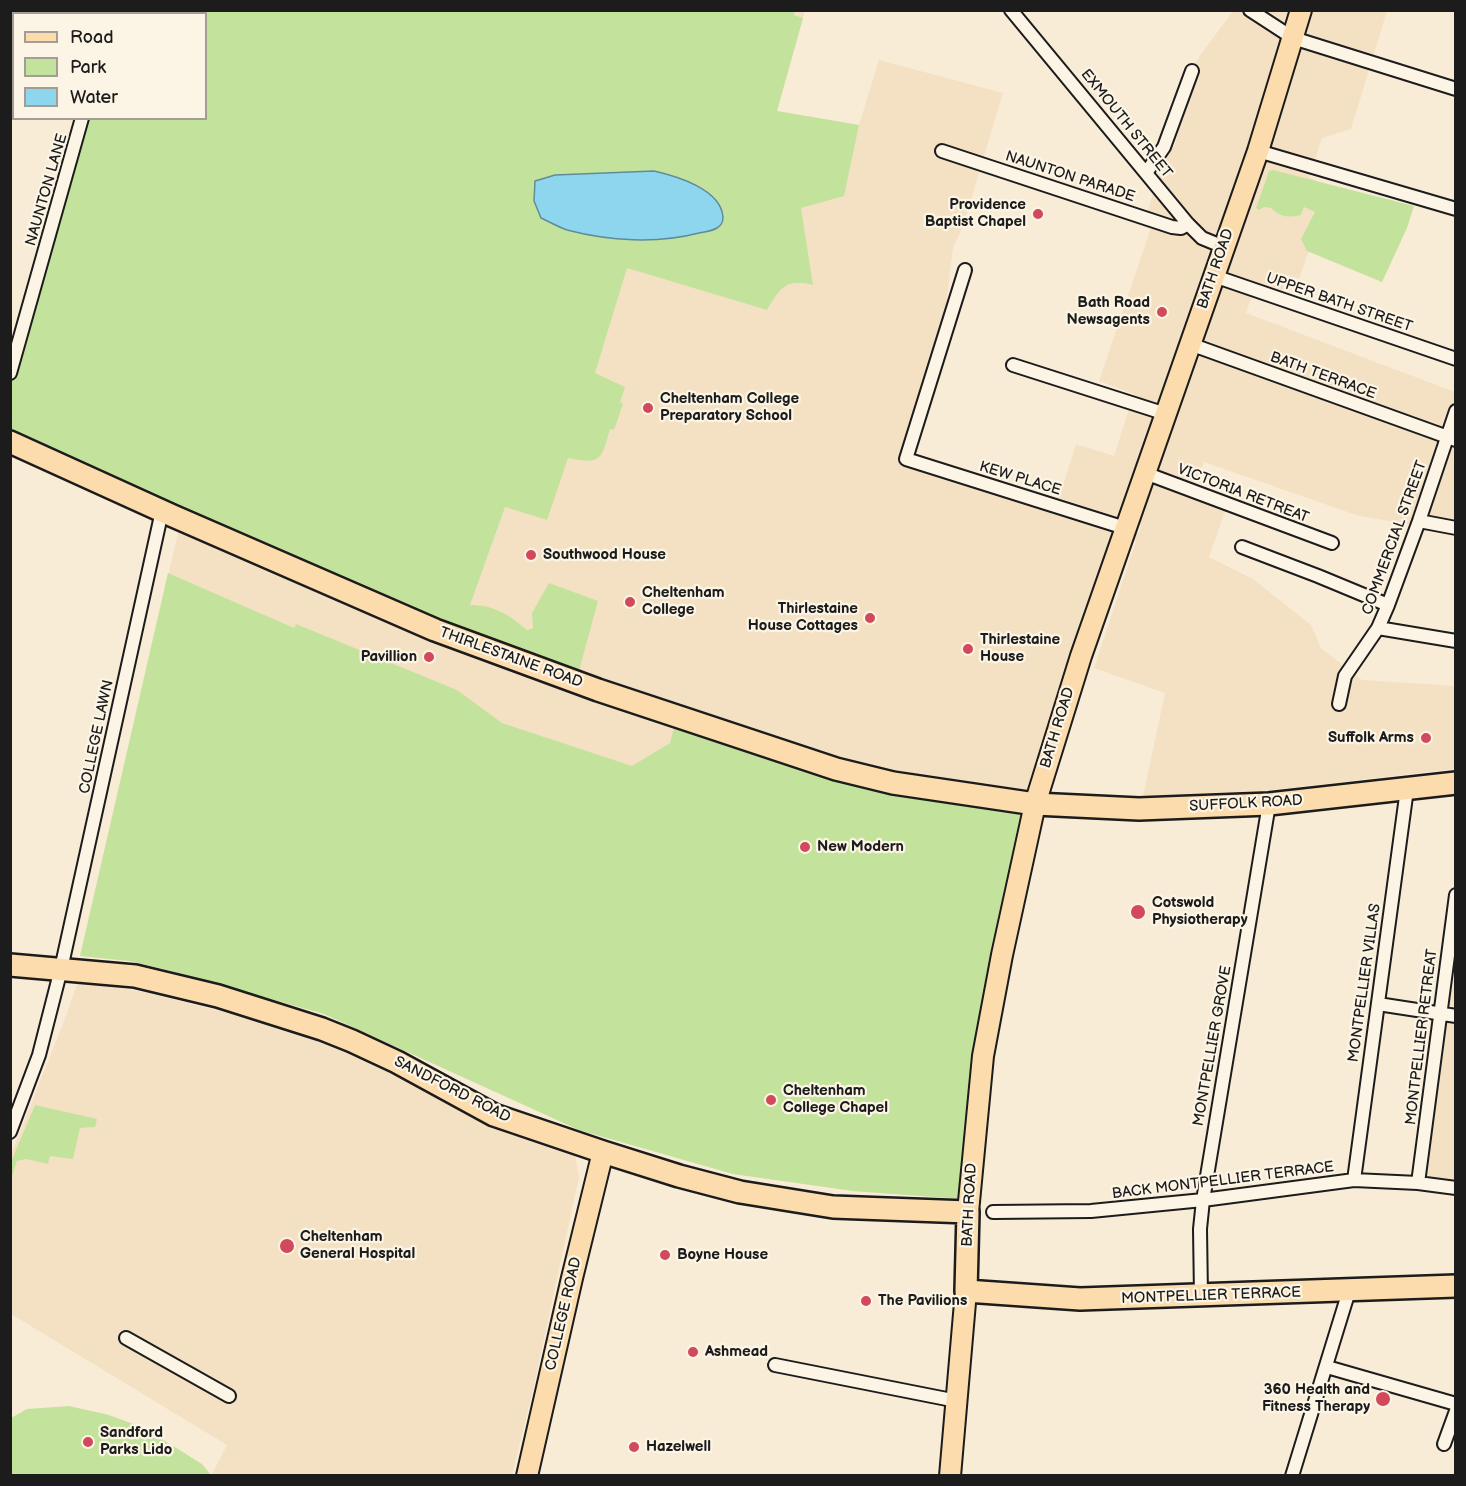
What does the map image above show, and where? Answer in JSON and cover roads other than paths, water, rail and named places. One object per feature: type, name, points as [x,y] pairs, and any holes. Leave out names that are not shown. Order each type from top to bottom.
[{"type":"highway","name":"THIRLESTAINE ROAD","points":[[10,442],[162,512],[435,630],[609,694],[836,769],[893,783],[1035,804]]},
{"type":"highway","name":"SUFFOLK ROAD","points":[[1035,804],[1139,808],[1269,804],[1455,783]]},
{"type":"highway","name":"SANDFORD ROAD","points":[[10,965],[135,976],[218,996],[322,1029],[397,1062],[494,1115],[679,1176],[740,1192],[807,1204],[968,1212]]},
{"type":"highway","name":"BATH ROAD","points":[[966,1291],[968,1212]]},
{"type":"highway","name":"MONTPELLIER TERRACE","points":[[966,1291],[1080,1299],[1455,1286]]},
{"type":"main road","name":"BATH ROAD","points":[[968,1212],[983,1056],[1002,955],[1035,804],[1081,656],[1258,151],[1300,10]]},
{"type":"main road","name":"COLLEGE ROAD","points":[[527,1476],[603,1152]]},
{"type":"main road","name":"BATH ROAD","points":[[950,1476],[966,1291]]},
{"type":"street","name":"EXMOUTH STREET","points":[[1011,10],[1188,224],[1202,238],[1224,247]]},
{"type":"street","points":[[1250,10],[1293,38],[1455,88]]},
{"type":"street","points":[[1146,172],[1164,147],[1192,71]]},
{"type":"street","name":"NAUNTON LANE","points":[[10,373],[81,120]]},
{"type":"street","name":"NAUNTON PARADE","points":[[942,151],[1172,227],[1182,228],[1188,224]]},
{"type":"street","points":[[1258,151],[1455,208]]},
{"type":"street","name":"KEW PLACE","points":[[965,270],[906,459],[1125,528]]},
{"type":"street","name":"UPPER BATH STREET","points":[[1214,276],[1455,359]]},
{"type":"street","name":"BATH TERRACE","points":[[1190,344],[1451,438]]},
{"type":"street","points":[[1013,365],[1166,414]]},
{"type":"street","name":"COMMERCIAL STREET","points":[[1339,704],[1345,676],[1378,628],[1388,605],[1451,438],[1455,411]]},
{"type":"street","name":"VICTORIA RETREAT","points":[[1145,473],[1332,543]]},
{"type":"street","name":"COLLEGE LAWN","points":[[10,1132],[39,1055],[61,969],[162,512]]},
{"type":"street","points":[[1419,521],[1455,528]]},
{"type":"street","points":[[1242,547],[1388,605]]},
{"type":"street","points":[[1378,628],[1455,641]]},
{"type":"street","name":"MONTPELLIER VILLAS","points":[[1354,1180],[1407,789]]},
{"type":"street","name":"MONTPELLIER GROVE","points":[[1202,1295],[1200,1229],[1203,1200],[1269,804]]},
{"type":"street","name":"MONTPELLIER RETREAT","points":[[1418,1183],[1455,894]]},
{"type":"street","points":[[1378,1004],[1455,1016]]},
{"type":"street","name":"BACK MONTPELLIER TERRACE","points":[[993,1212],[1091,1211],[1203,1200],[1354,1180],[1418,1183],[1455,1188]]},
{"type":"street","points":[[1292,1476],[1349,1291]]},
{"type":"street","points":[[126,1338],[229,1396]]},
{"type":"street","points":[[775,1365],[957,1401]]},
{"type":"street","points":[[1327,1367],[1455,1404]]},
{"type":"street","points":[[1444,1444],[1455,1411]]},
{"type":"water","points":[[654,171],[685,180],[706,191],[720,207],[723,217],[721,225],[708,231],[667,239],[633,240],[599,237],[567,230],[541,218],[534,201],[535,181],[555,175]]},
{"type":"place","name":"Providence Baptist Chapel","points":[[1038,214]]},
{"type":"place","name":"Bath Road Newsagents","points":[[1162,312]]},
{"type":"place","name":"Cheltenham College Preparatory School","points":[[648,408]]},
{"type":"place","name":"Southwood House","points":[[531,555]]},
{"type":"place","name":"Cheltenham College","points":[[630,602]]},
{"type":"place","name":"Thirlestaine House Cottages","points":[[870,618]]},
{"type":"place","name":"Thirlestaine House","points":[[968,649]]},
{"type":"place","name":"Pavillion","points":[[429,657]]},
{"type":"place","name":"Suffolk Arms","points":[[1426,738]]},
{"type":"place","name":"New Modern","points":[[805,847]]},
{"type":"place","name":"Cotswold Physiotherapy","points":[[1138,912]]},
{"type":"place","name":"Cheltenham College Chapel","points":[[771,1100]]},
{"type":"place","name":"Cheltenham General Hospital","points":[[287,1246]]},
{"type":"place","name":"Boyne House","points":[[665,1255]]},
{"type":"place","name":"The Pavilions","points":[[866,1301]]},
{"type":"place","name":"Ashmead","points":[[693,1352]]},
{"type":"place","name":"360 Health and Fitness Therapy","points":[[1383,1399]]},
{"type":"place","name":"Sandford Parks Lido","points":[[88,1442]]},
{"type":"place","name":"Hazelwell","points":[[634,1447]]}]
